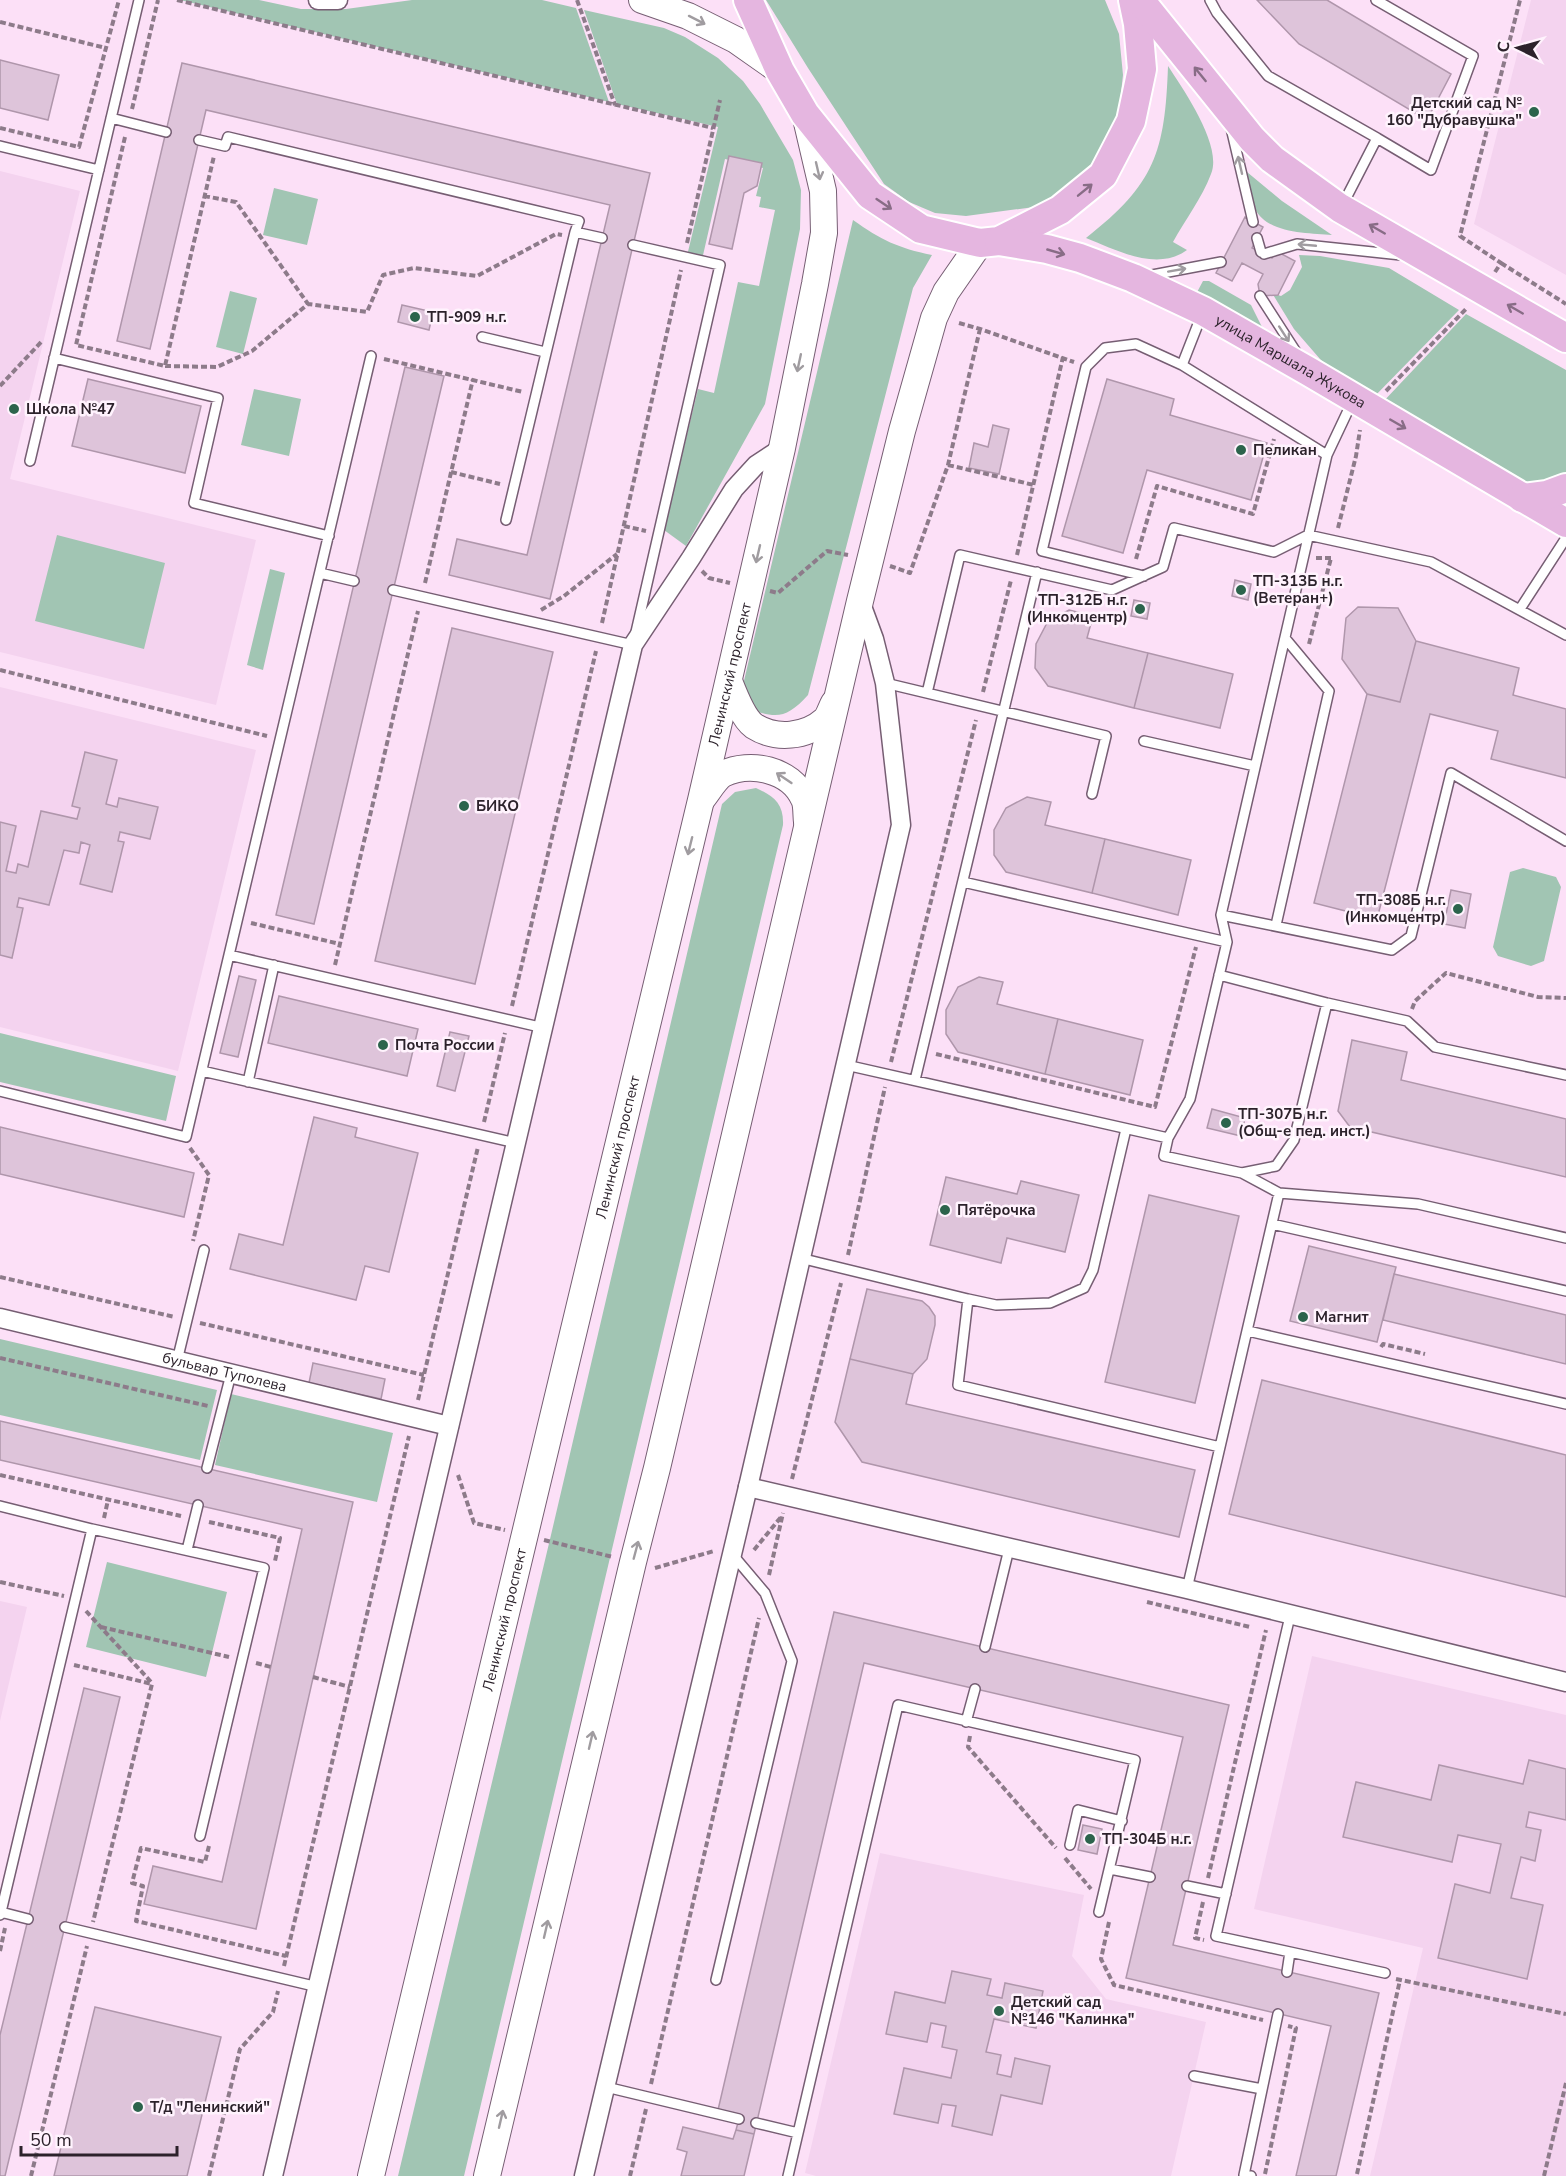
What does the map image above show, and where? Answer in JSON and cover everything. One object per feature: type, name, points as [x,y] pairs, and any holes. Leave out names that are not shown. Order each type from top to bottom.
[{"type":"main road","points":[[642,0],[688,16],[736,40],[780,71]]},
{"type":"main road","name":"улица Маршала Жукова","points":[[748,0],[780,71],[805,114],[870,195],[921,229],[989,242],[1047,249],[1080,258],[1133,278],[1203,311],[1566,523]]},
{"type":"main road","points":[[487,2176],[660,1457],[860,601],[902,430],[934,318],[946,292],[989,242],[1060,210],[1103,175],[1131,121],[1142,69],[1138,24],[1133,0]]},
{"type":"main road","points":[[1140,0],[1252,139],[1272,159],[1340,208],[1566,338]]},
{"type":"main road","name":"Ленинский проспект","points":[[371,2176],[701,800],[782,448],[824,233],[823,191],[805,114]]},
{"type":"main road","points":[[1522,498],[1547,495],[1566,488]]},
{"type":"main road","points":[[729,681],[740,708],[753,726],[777,734],[797,735],[812,728],[826,719],[838,696]]},
{"type":"main road","points":[[701,800],[722,775],[757,767],[777,773],[793,784],[804,799],[808,828]]},
{"type":"street","points":[[318,0],[338,0]]},
{"type":"street","points":[[273,2176],[633,645],[734,489],[756,465],[782,448]]},
{"type":"street","points":[[585,2176],[901,825],[885,683],[874,639],[860,601]]},
{"type":"street","name":"бульвар Туполева","points":[[0,1318],[414,1417],[448,1432]]},
{"type":"street","points":[[748,1487],[1187,1589],[1566,1682]]},
{"type":"lane","points":[[30,461],[139,0]]},
{"type":"lane","points":[[1210,0],[1217,13],[1268,76],[1431,170],[1473,56],[1376,0]]},
{"type":"lane","points":[[1226,106],[1254,222]]},
{"type":"lane","points":[[111,118],[166,132]]},
{"type":"lane","points":[[199,140],[225,146],[228,137],[579,221],[506,520]]},
{"type":"lane","points":[[1340,208],[1377,138]]},
{"type":"lane","points":[[0,146],[99,170]]},
{"type":"lane","points":[[575,235],[602,238]]},
{"type":"lane","points":[[1257,238],[1262,253],[1297,244],[1428,258]]},
{"type":"lane","points":[[393,590],[633,645],[720,265],[633,245]]},
{"type":"lane","points":[[1133,278],[1221,262]]},
{"type":"lane","points":[[1260,296],[1308,371]]},
{"type":"lane","points":[[1182,365],[1203,311]]},
{"type":"lane","points":[[482,337],[546,352]]},
{"type":"lane","points":[[1143,576],[1042,551],[1086,367],[1105,348],[1136,344],[1182,365],[1327,455]]},
{"type":"lane","points":[[1,1094],[186,1137],[328,536],[376,357]]},
{"type":"lane","points":[[54,358],[218,398],[194,503],[328,536]]},
{"type":"lane","points":[[1363,404],[1327,455],[1221,915],[1227,942],[1190,1099],[1168,1138],[1164,1156],[1242,1173],[1279,1193],[1418,1204],[1566,1238]]},
{"type":"lane","points":[[927,693],[960,555],[1112,590],[1163,567],[1174,528],[1274,552],[1308,535],[1431,562],[1566,635]]},
{"type":"lane","points":[[1520,609],[1566,538]]},
{"type":"lane","points":[[915,1080],[1037,572]]},
{"type":"lane","points":[[320,573],[354,581]]},
{"type":"lane","points":[[1276,925],[1329,691],[1285,638]]},
{"type":"lane","points":[[885,683],[1106,736],[1092,794]]},
{"type":"lane","points":[[1144,741],[1255,766]]},
{"type":"lane","points":[[1221,915],[1392,950],[1412,936],[1451,773],[1566,841]]},
{"type":"lane","points":[[963,882],[1227,942]]},
{"type":"lane","points":[[229,955],[544,1028]]},
{"type":"lane","points":[[248,1082],[274,965]]},
{"type":"lane","points":[[1219,975],[1407,1021],[1435,1047],[1566,1075]]},
{"type":"lane","points":[[1242,1173],[1276,1166],[1294,1140],[1327,1003]]},
{"type":"lane","points":[[846,1065],[1168,1138]]},
{"type":"lane","points":[[202,1071],[516,1143]]},
{"type":"lane","points":[[800,1258],[996,1305],[1050,1303],[1084,1288],[1093,1269],[1126,1129]]},
{"type":"lane","points":[[1187,1589],[1279,1193]]},
{"type":"lane","points":[[1272,1224],[1566,1291]]},
{"type":"lane","points":[[177,1361],[204,1250]]},
{"type":"lane","points":[[968,1299],[958,1385],[1220,1447]]},
{"type":"lane","points":[[1248,1331],[1566,1404]]},
{"type":"lane","points":[[207,1468],[231,1374]]},
{"type":"lane","points":[[187,1550],[198,1505]]},
{"type":"lane","points":[[0,1506],[264,1568],[200,1836]]},
{"type":"lane","points":[[28,1919],[0,1914],[92,1529]]},
{"type":"lane","points":[[985,1647],[1009,1549]]},
{"type":"lane","points":[[716,1980],[792,1661],[765,1593],[733,1550]]},
{"type":"lane","points":[[1290,1616],[1216,1936],[1385,1972]]},
{"type":"lane","points":[[970,1722],[975,1689]]},
{"type":"lane","points":[[788,2176],[898,1705],[1135,1760],[1099,1912]]},
{"type":"lane","points":[[1070,1845],[1078,1810],[1122,1821]]},
{"type":"lane","points":[[1110,1869],[1150,1878]]},
{"type":"lane","points":[[1187,1886],[1226,1894]]},
{"type":"lane","points":[[65,1927],[318,1987]]},
{"type":"lane","points":[[1287,1972],[1290,1952]]},
{"type":"lane","points":[[1251,2176],[1244,2175],[1277,2018]]},
{"type":"lane","points":[[1194,2076],[1262,2089]]},
{"type":"lane","points":[[606,2086],[739,2119]]},
{"type":"lane","points":[[756,2123],[798,2133]]},
{"type":"path","points":[[0,128],[80,147],[120,0]]},
{"type":"path","points":[[76,345],[158,0]]},
{"type":"path","points":[[177,0],[713,128]]},
{"type":"path","points":[[577,0],[615,105]]},
{"type":"path","points":[[1520,0],[1460,236],[1566,304]]},
{"type":"path","points":[[0,22],[106,48]]},
{"type":"path","points":[[209,2176],[240,2049],[273,2012],[599,638],[720,100]]},
{"type":"path","points":[[165,366],[217,144]]},
{"type":"path","points":[[204,196],[236,202],[308,304],[367,312],[383,274],[414,268],[477,276],[556,234],[575,235]]},
{"type":"path","points":[[1305,662],[1356,456],[1363,404],[1378,400],[1463,313],[1501,263]]},
{"type":"path","points":[[0,386],[45,338],[165,366],[217,367],[252,351],[308,304]]},
{"type":"path","points":[[959,323],[1063,357]]},
{"type":"path","points":[[691,558],[709,578],[778,593],[827,551],[870,560],[910,573],[948,465],[980,329]]},
{"type":"path","points":[[376,357],[535,395]]},
{"type":"path","points":[[332,978],[473,379]]},
{"type":"path","points":[[1135,563],[1156,486],[1253,514],[1278,425]]},
{"type":"path","points":[[948,465],[1034,485]]},
{"type":"path","points":[[451,472],[513,487]]},
{"type":"path","points":[[624,526],[658,534]]},
{"type":"path","points":[[524,621],[564,596],[618,554]]},
{"type":"path","points":[[1303,558],[1331,558]]},
{"type":"path","points":[[0,670],[280,740]]},
{"type":"path","points":[[896,1044],[1155,1107],[1199,935]]},
{"type":"path","points":[[1407,1021],[1415,1001],[1446,973],[1538,997],[1566,998]]},
{"type":"path","points":[[189,1145],[209,1175],[190,1252]]},
{"type":"path","points":[[0,1277],[424,1375]]},
{"type":"path","points":[[174,1317],[177,1306]]},
{"type":"path","points":[[0,1358],[215,1408]]},
{"type":"path","points":[[448,1432],[474,1523],[655,1568],[733,1550],[753,1550],[783,1515]]},
{"type":"path","points":[[0,1475],[280,1538],[273,1572]]},
{"type":"path","points":[[1138,1600],[1254,1628]]},
{"type":"path","points":[[101,1627],[271,1666]]},
{"type":"path","points":[[1205,1890],[1266,1630],[1284,1635]]},
{"type":"path","points":[[32,2176],[152,1684],[60,1661]]},
{"type":"path","points":[[313,1677],[350,1687]]},
{"type":"path","points":[[970,1722],[968,1747],[1112,1912],[1101,1959],[1114,1985],[1277,2018],[1296,2028],[1265,2176]]},
{"type":"path","points":[[210,1840],[205,1862],[141,1848],[132,1884],[143,1886],[136,1921],[286,1956]]},
{"type":"path","points":[[1357,2174],[1400,1980]]},
{"type":"path","points":[[1544,2176],[1566,2083]]},
{"type":"shaded area","name":"Детский сад № 160 \"Дубравушка\"","points":[[1531,0],[1566,0],[1566,275],[1474,224]]},
{"type":"shaded area","name":"Школа №47","points":[[0,171],[80,191],[10,479],[256,540],[216,705],[0,652]]},
{"type":"shaded area","points":[[0,687],[256,750],[178,1071],[0,1027]]},
{"type":"shaded area","points":[[0,1601],[27,1607],[0,1721]]},
{"type":"shaded area","points":[[1312,1656],[1566,1715],[1566,2176],[1370,2176],[1423,1948],[1254,1909]]},
{"type":"shaded area","name":"Детский сад №146 \"Калинка\"","points":[[880,1853],[1084,1895],[1072,1956],[1106,1999],[1206,2022],[1171,2176],[816,2176],[805,2173]]},
{"type":"green space","points":[[180,0],[259,0],[301,9],[346,9],[412,0],[542,0],[576,8],[609,102]]},
{"type":"green space","points":[[766,0],[1105,0],[1119,34],[1123,75],[1120,102],[1113,130],[1104,151],[1066,190],[1034,207],[966,216],[935,213],[909,202],[884,184]]},
{"type":"green space","points":[[584,10],[664,28],[685,37],[718,58],[743,81],[760,104],[793,160],[801,190],[800,229],[765,404],[686,546],[664,530],[698,389],[714,393],[738,282],[759,286],[775,210],[759,207],[761,197],[756,196],[763,168],[725,159],[701,264],[686,260],[718,127],[617,104]]},
{"type":"green space","points":[[1168,66],[1200,118],[1207,134],[1213,162],[1211,174],[1203,192],[1173,242],[1187,250],[1163,259],[1150,259],[1123,253],[1086,238],[1128,200],[1152,164],[1164,122]]},
{"type":"green space","points":[[1247,172],[1282,201],[1332,235],[1289,231],[1269,223],[1255,209]]},
{"type":"green space","points":[[274,188],[318,199],[307,245],[263,235]]},
{"type":"green space","points":[[853,220],[890,242],[932,255],[913,288],[808,695],[788,712],[768,714],[750,709],[743,685]]},
{"type":"green space","points":[[1299,255],[1320,256],[1389,268],[1459,310],[1372,399],[1333,374],[1294,329],[1272,293],[1281,296],[1290,290],[1302,267]]},
{"type":"green space","points":[[1203,281],[1209,281],[1251,305],[1266,335],[1195,296]]},
{"type":"green space","points":[[230,291],[257,298],[243,354],[216,347]]},
{"type":"green space","points":[[1466,314],[1566,370],[1566,482],[1529,487],[1381,404]]},
{"type":"green space","points":[[254,389],[301,399],[289,456],[241,445]]},
{"type":"green space","points":[[57,535],[165,563],[144,649],[35,621]]},
{"type":"green space","points":[[270,569],[285,573],[263,670],[247,665]]},
{"type":"green space","points":[[756,788],[768,794],[780,806],[783,825],[464,2176],[398,2176],[722,804],[735,792]]},
{"type":"green space","points":[[1523,868],[1556,877],[1561,887],[1544,961],[1531,966],[1498,956],[1493,947],[1510,872]]},
{"type":"green space","points":[[0,1033],[176,1076],[166,1121],[0,1082]]},
{"type":"green space","points":[[0,1339],[217,1390],[200,1460],[0,1415]]},
{"type":"green space","points":[[231,1394],[393,1433],[377,1502],[215,1465]]},
{"type":"green space","points":[[107,1562],[227,1592],[206,1677],[86,1647]]},
{"type":"building","points":[[1257,0],[1327,0],[1451,74],[1427,120],[1299,44]]},
{"type":"building","points":[[0,60],[59,75],[48,120],[0,108]]},
{"type":"building","points":[[182,63],[650,173],[550,599],[449,575],[457,539],[527,555],[610,205],[206,110],[150,349],[117,341]]},
{"type":"building","points":[[729,156],[762,163],[757,186],[744,193],[732,249],[709,244]]},
{"type":"building","points":[[1245,217],[1263,227],[1252,248],[1272,258],[1276,251],[1295,261],[1278,295],[1260,296],[1258,284],[1263,274],[1242,263],[1232,281],[1216,273]]},
{"type":"building","name":"ТП-909 н.г.","points":[[402,305],[433,312],[429,330],[398,322]]},
{"type":"building","points":[[405,367],[444,376],[314,924],[276,915]]},
{"type":"building","points":[[88,379],[201,406],[185,473],[72,446]]},
{"type":"building","points":[[1107,379],[1174,399],[1170,415],[1267,443],[1251,500],[1147,470],[1123,553],[1062,536]]},
{"type":"building","points":[[993,425],[1009,429],[999,474],[969,468],[974,443],[988,447]]},
{"type":"building","name":"ТП-313Б н.г. (Ветеран+)","points":[[1235,580],[1251,584],[1248,600],[1232,596]]},
{"type":"building","name":"ТП-312Б н.г. (Инкомцентр)","points":[[1134,600],[1150,603],[1147,619],[1131,616]]},
{"type":"building","points":[[1358,607],[1398,608],[1416,641],[1400,702],[1367,694],[1342,659],[1346,618]]},
{"type":"building","points":[[1069,610],[1093,616],[1087,638],[1148,653],[1134,708],[1048,686],[1035,668],[1036,644],[1048,621]]},
{"type":"building","name":"БИКО","points":[[452,628],[553,652],[475,984],[375,961]]},
{"type":"building","points":[[1416,641],[1519,668],[1513,695],[1566,709],[1566,778],[1491,759],[1498,731],[1430,714],[1377,919],[1314,903],[1367,694],[1400,702]]},
{"type":"building","points":[[1148,653],[1233,674],[1220,728],[1134,708]]},
{"type":"building","points":[[85,752],[117,760],[106,804],[117,807],[119,798],[158,807],[150,839],[120,832],[118,841],[124,842],[112,892],[80,884],[90,845],[81,842],[79,853],[64,850],[49,905],[19,898],[17,907],[23,908],[12,958],[0,955],[0,822],[16,826],[6,871],[16,873],[18,864],[28,867],[41,811],[77,819],[80,808],[72,806]]},
{"type":"building","points":[[1027,797],[1051,802],[1045,825],[1105,839],[1092,893],[1006,872],[994,855],[994,830],[1006,808]]},
{"type":"building","points":[[1105,839],[1191,860],[1178,915],[1092,893]]},
{"type":"building","name":"ТП-308Б н.г. (Инкомцентр)","points":[[1451,890],[1471,894],[1465,928],[1444,924]]},
{"type":"building","points":[[239,976],[256,980],[238,1057],[220,1053]]},
{"type":"building","points":[[979,977],[1003,982],[997,1004],[1058,1019],[1045,1074],[958,1052],[946,1034],[946,1010],[958,987]]},
{"type":"building","points":[[279,996],[418,1029],[407,1076],[268,1043]]},
{"type":"building","points":[[1058,1019],[1143,1040],[1130,1095],[1045,1074]]},
{"type":"building","points":[[450,1032],[469,1036],[455,1091],[437,1086]]},
{"type":"building","points":[[1352,1040],[1407,1052],[1401,1080],[1566,1119],[1566,1177],[1350,1127],[1338,1111]]},
{"type":"building","name":"ТП-307Б н.г. (Общ-е пед. инст.)","points":[[1212,1109],[1245,1118],[1241,1136],[1207,1128]]},
{"type":"building","points":[[314,1117],[357,1128],[355,1137],[418,1153],[389,1272],[365,1266],[356,1300],[230,1269],[239,1234],[283,1245]]},
{"type":"building","points":[[0,1127],[194,1173],[184,1217],[0,1174]]},
{"type":"building","points":[[946,1177],[1017,1194],[1021,1181],[1079,1195],[1065,1252],[1007,1238],[1001,1263],[930,1245]]},
{"type":"building","points":[[1149,1195],[1239,1216],[1195,1403],[1105,1382]]},
{"type":"building","points":[[1309,1246],[1396,1267],[1377,1342],[1290,1321]]},
{"type":"building","points":[[1394,1274],[1566,1315],[1566,1364],[1383,1320]]},
{"type":"building","points":[[867,1289],[922,1301],[935,1316],[927,1359],[913,1374],[850,1359]]},
{"type":"building","points":[[850,1359],[913,1374],[906,1404],[1195,1470],[1179,1537],[862,1462],[835,1422]]},
{"type":"building","points":[[313,1363],[385,1379],[381,1399],[309,1383]]},
{"type":"building","points":[[1262,1380],[1566,1455],[1566,1597],[1229,1514]]},
{"type":"building","points":[[0,1421],[353,1502],[256,1929],[144,1904],[153,1866],[222,1882],[302,1529],[0,1460]]},
{"type":"building","points":[[834,1612],[1229,1705],[1173,1945],[1379,1993],[1336,2176],[1296,2176],[1331,2026],[1126,1978],[1183,1737],[864,1663],[754,2134],[736,2130],[740,2115],[718,2110]]},
{"type":"building","points":[[84,1688],[120,1697],[5,2176],[0,2176],[0,2035]]},
{"type":"building","points":[[1529,1760],[1566,1769],[1566,1820],[1529,1812],[1526,1827],[1541,1830],[1535,1861],[1521,1857],[1511,1898],[1543,1905],[1527,1979],[1438,1958],[1455,1884],[1490,1893],[1501,1844],[1458,1835],[1452,1862],[1343,1837],[1356,1782],[1431,1800],[1439,1765],[1523,1784]]},
{"type":"building","name":"ТП-304Б н.г.","points":[[1083,1825],[1102,1829],[1097,1854],[1078,1850]]},
{"type":"building","points":[[952,1971],[991,1979],[987,1995],[1002,1998],[1005,1983],[1043,1991],[1036,2028],[994,2019],[986,2052],[1001,2055],[997,2074],[1011,2077],[1015,2058],[1050,2066],[1042,2104],[1001,2095],[992,2135],[952,2126],[956,2106],[942,2104],[938,2123],[894,2114],[904,2068],[951,2078],[957,2050],[942,2047],[946,2026],[931,2023],[927,2042],[886,2034],[895,1992],[945,2003]]},
{"type":"building","name":"Т/д \"Ленинский\"","points":[[95,2007],[221,2037],[187,2176],[54,2176]]},
{"type":"building","points":[[683,2127],[733,2139],[736,2130],[754,2134],[744,2176],[681,2176],[687,2152],[677,2149]]},
{"type":"place","name":"Детский сад № 160 \"Дубравушка\"","points":[[1534,112]]},
{"type":"place","name":"ТП-909 н.г.","points":[[415,317]]},
{"type":"place","name":"Школа №47","points":[[14,409]]},
{"type":"place","name":"Пеликан","points":[[1241,450]]},
{"type":"place","name":"ТП-313Б н.г. (Ветеран+)","points":[[1241,590]]},
{"type":"place","name":"ТП-312Б н.г. (Инкомцентр)","points":[[1140,609]]},
{"type":"place","name":"БИКО","points":[[464,806]]},
{"type":"place","name":"ТП-308Б н.г. (Инкомцентр)","points":[[1458,909]]},
{"type":"place","name":"Почта России","points":[[383,1045]]},
{"type":"place","name":"ТП-307Б н.г. (Общ-е пед. инст.)","points":[[1226,1123]]},
{"type":"place","name":"Пятёрочка","points":[[945,1210]]},
{"type":"place","name":"Магнит","points":[[1303,1317]]},
{"type":"place","name":"ТП-304Б н.г.","points":[[1090,1839]]},
{"type":"place","name":"Детский сад №146 \"Калинка\"","points":[[999,2011]]},
{"type":"place","name":"Т/д \"Ленинский\"","points":[[138,2107]]}]
